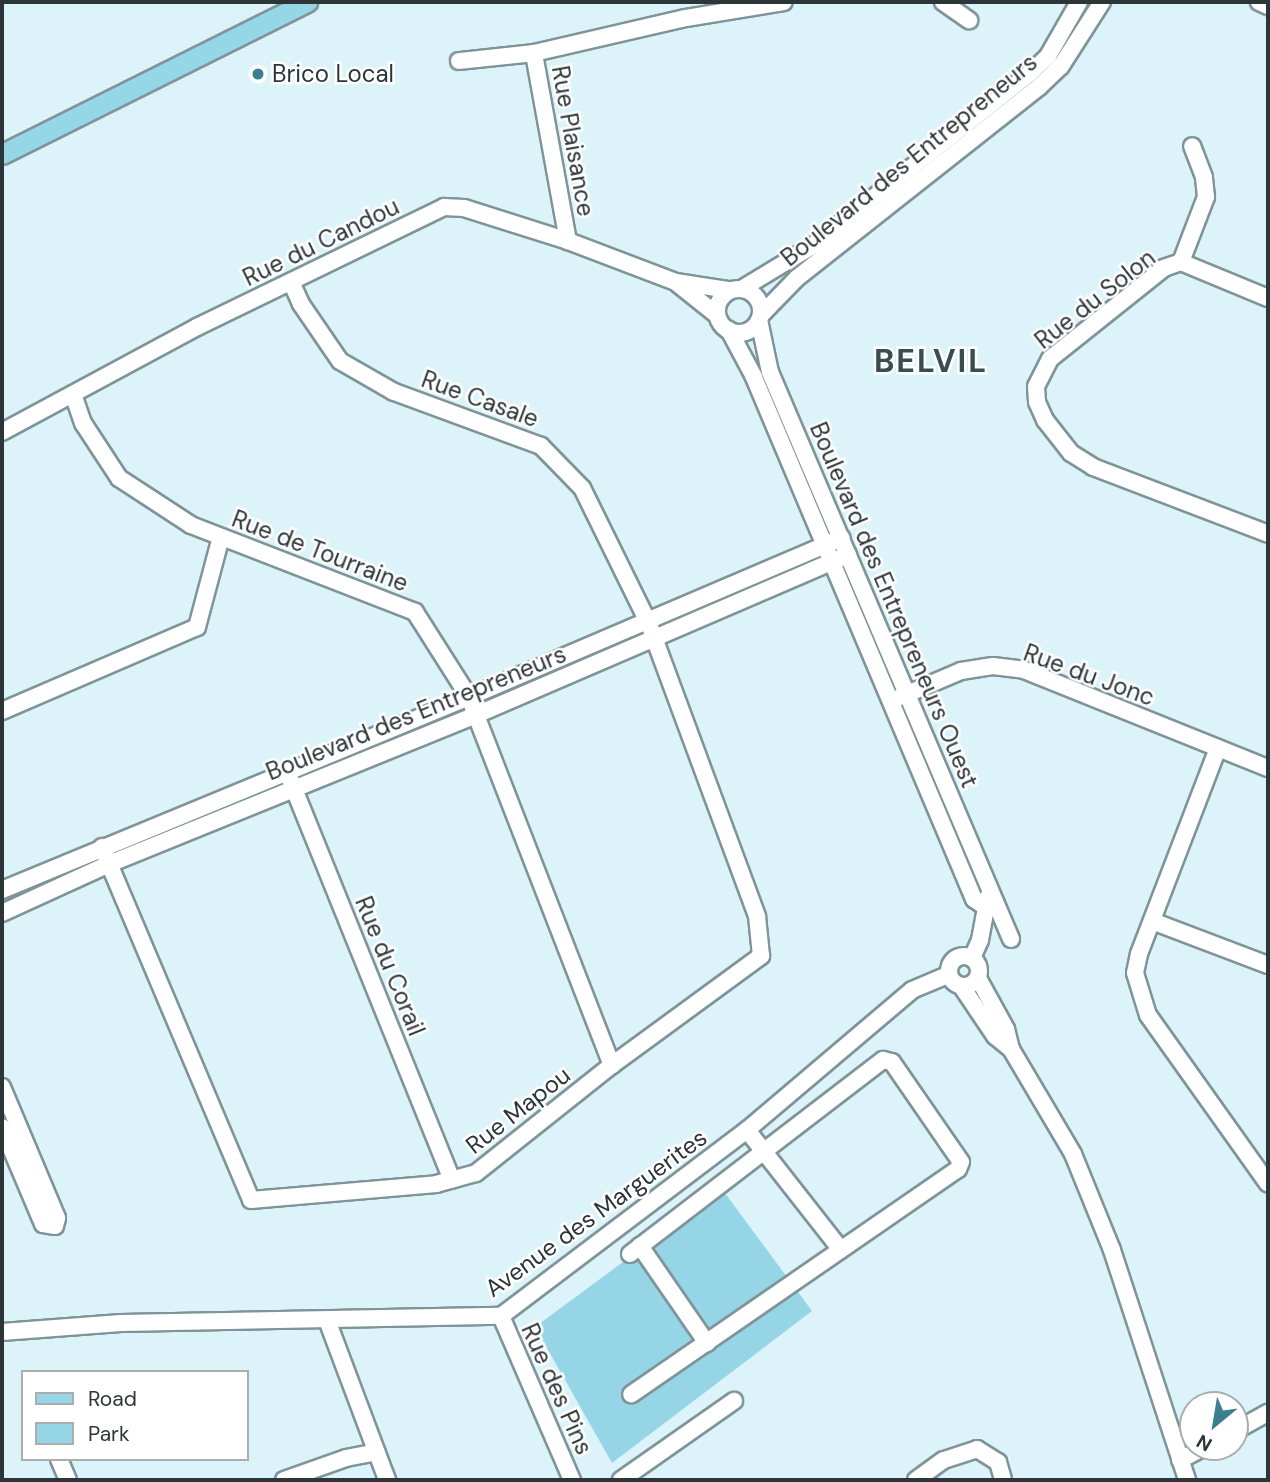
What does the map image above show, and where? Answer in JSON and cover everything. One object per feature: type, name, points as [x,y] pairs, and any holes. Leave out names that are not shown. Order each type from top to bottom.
[{"type":"main road","points":[[2,154],[307,2]]},
{"type":"street","name":"Rue Plaisance","points":[[568,242],[534,53],[686,18],[784,2]]},
{"type":"street","points":[[943,2],[969,20]]},
{"type":"street","name":"Boulevard des Entrepreneurs","points":[[1040,75],[1079,2]]},
{"type":"street","name":"Boulevard des Entrepreneurs","points":[[729,330],[744,332],[819,252],[1040,75],[1061,66],[1102,2]]},
{"type":"street","points":[[1259,2],[1268,6]]},
{"type":"street","points":[[459,61],[534,53]]},
{"type":"street","points":[[1181,262],[1206,197],[1203,177],[1192,146]]},
{"type":"street","name":"Rue du Candou","points":[[2,432],[290,282],[444,207],[464,208],[568,242],[676,282],[736,289]]},
{"type":"street","name":"Boulevard des Entrepreneurs","points":[[736,289],[819,252]]},
{"type":"street","name":"Rue du Solon","points":[[1268,298],[1181,262],[1164,268],[1050,359],[1035,387],[1037,402],[1045,421],[1071,453],[1093,467],[1268,534]]},
{"type":"street","name":"Rue Casale","points":[[290,282],[301,304],[340,361],[394,392],[541,446],[582,488],[648,622]]},
{"type":"street","name":"Rue du Candou","points":[[676,282],[717,315]]},
{"type":"street","points":[[729,330],[717,315],[720,298],[736,289],[757,298],[760,317]]},
{"type":"street","name":"Boulevard des Entrepreneurs Ouest","points":[[760,317],[770,372],[834,542],[987,898],[1011,939]]},
{"type":"street","name":"Boulevard des Entrepreneurs Ouest","points":[[729,330],[834,542]]},
{"type":"street","name":"Rue de Tourraine","points":[[73,394],[83,423],[120,478],[191,525],[415,612],[469,698],[612,1065]]},
{"type":"street","points":[[2,711],[197,626],[221,537]]},
{"type":"street","name":"Boulevard des Entrepreneurs","points":[[2,890],[287,770],[469,698],[834,542]]},
{"type":"street","name":"Boulevard des Entrepreneurs","points":[[2,913],[109,864],[476,715],[841,559]]},
{"type":"street","name":"Rue Mapou","points":[[102,847],[251,1200],[436,1184],[476,1173],[612,1065],[761,956],[757,916],[648,622]]},
{"type":"street","name":"Rue du Jonc","points":[[900,697],[961,671],[993,666],[1024,670],[1268,768]]},
{"type":"street","points":[[1217,748],[1139,954],[1135,973],[1148,1015],[1268,1184]]},
{"type":"street","name":"Rue du Corail","points":[[287,770],[452,1180]]},
{"type":"street","points":[[987,898],[984,925],[972,958],[979,967],[978,978],[1006,1029],[1011,1049],[1073,1154],[1112,1250],[1179,1457]]},
{"type":"street","points":[[1152,921],[1268,965]]},
{"type":"street","name":"Avenue des Marguerites","points":[[2,1332],[121,1324],[501,1317],[747,1130],[912,990],[948,975],[948,967],[958,957],[972,958]]},
{"type":"street","points":[[948,975],[962,987],[995,1036],[1011,1049]]},
{"type":"street","points":[[962,987],[978,978]]},
{"type":"street","points":[[631,1395],[707,1343],[841,1250],[960,1166],[961,1162],[892,1062],[883,1060],[635,1250],[707,1343]]},
{"type":"street","points":[[2,1087],[57,1218],[55,1226],[43,1224],[2,1127]]},
{"type":"street","points":[[747,1130],[841,1250]]},
{"type":"street","name":"Rue des Pins","points":[[501,1317],[572,1480]]},
{"type":"street","points":[[327,1320],[387,1480]]},
{"type":"street","points":[[621,1480],[734,1401]]},
{"type":"street","points":[[1249,1423],[1268,1413]]},
{"type":"street","points":[[916,1480],[944,1460],[977,1449],[998,1462],[1003,1480]]},
{"type":"street","points":[[285,1480],[346,1458],[376,1452]]},
{"type":"street","points":[[60,1461],[68,1480]]},
{"type":"street","points":[[1180,1461],[1187,1480]]},
{"type":"green space","points":[[722,1189],[812,1311],[612,1463],[535,1327]]},
{"type":"place","name":"Brico Local","points":[[258,74]]},
{"type":"district","name":"BELVIL","points":[[931,361]]}]
